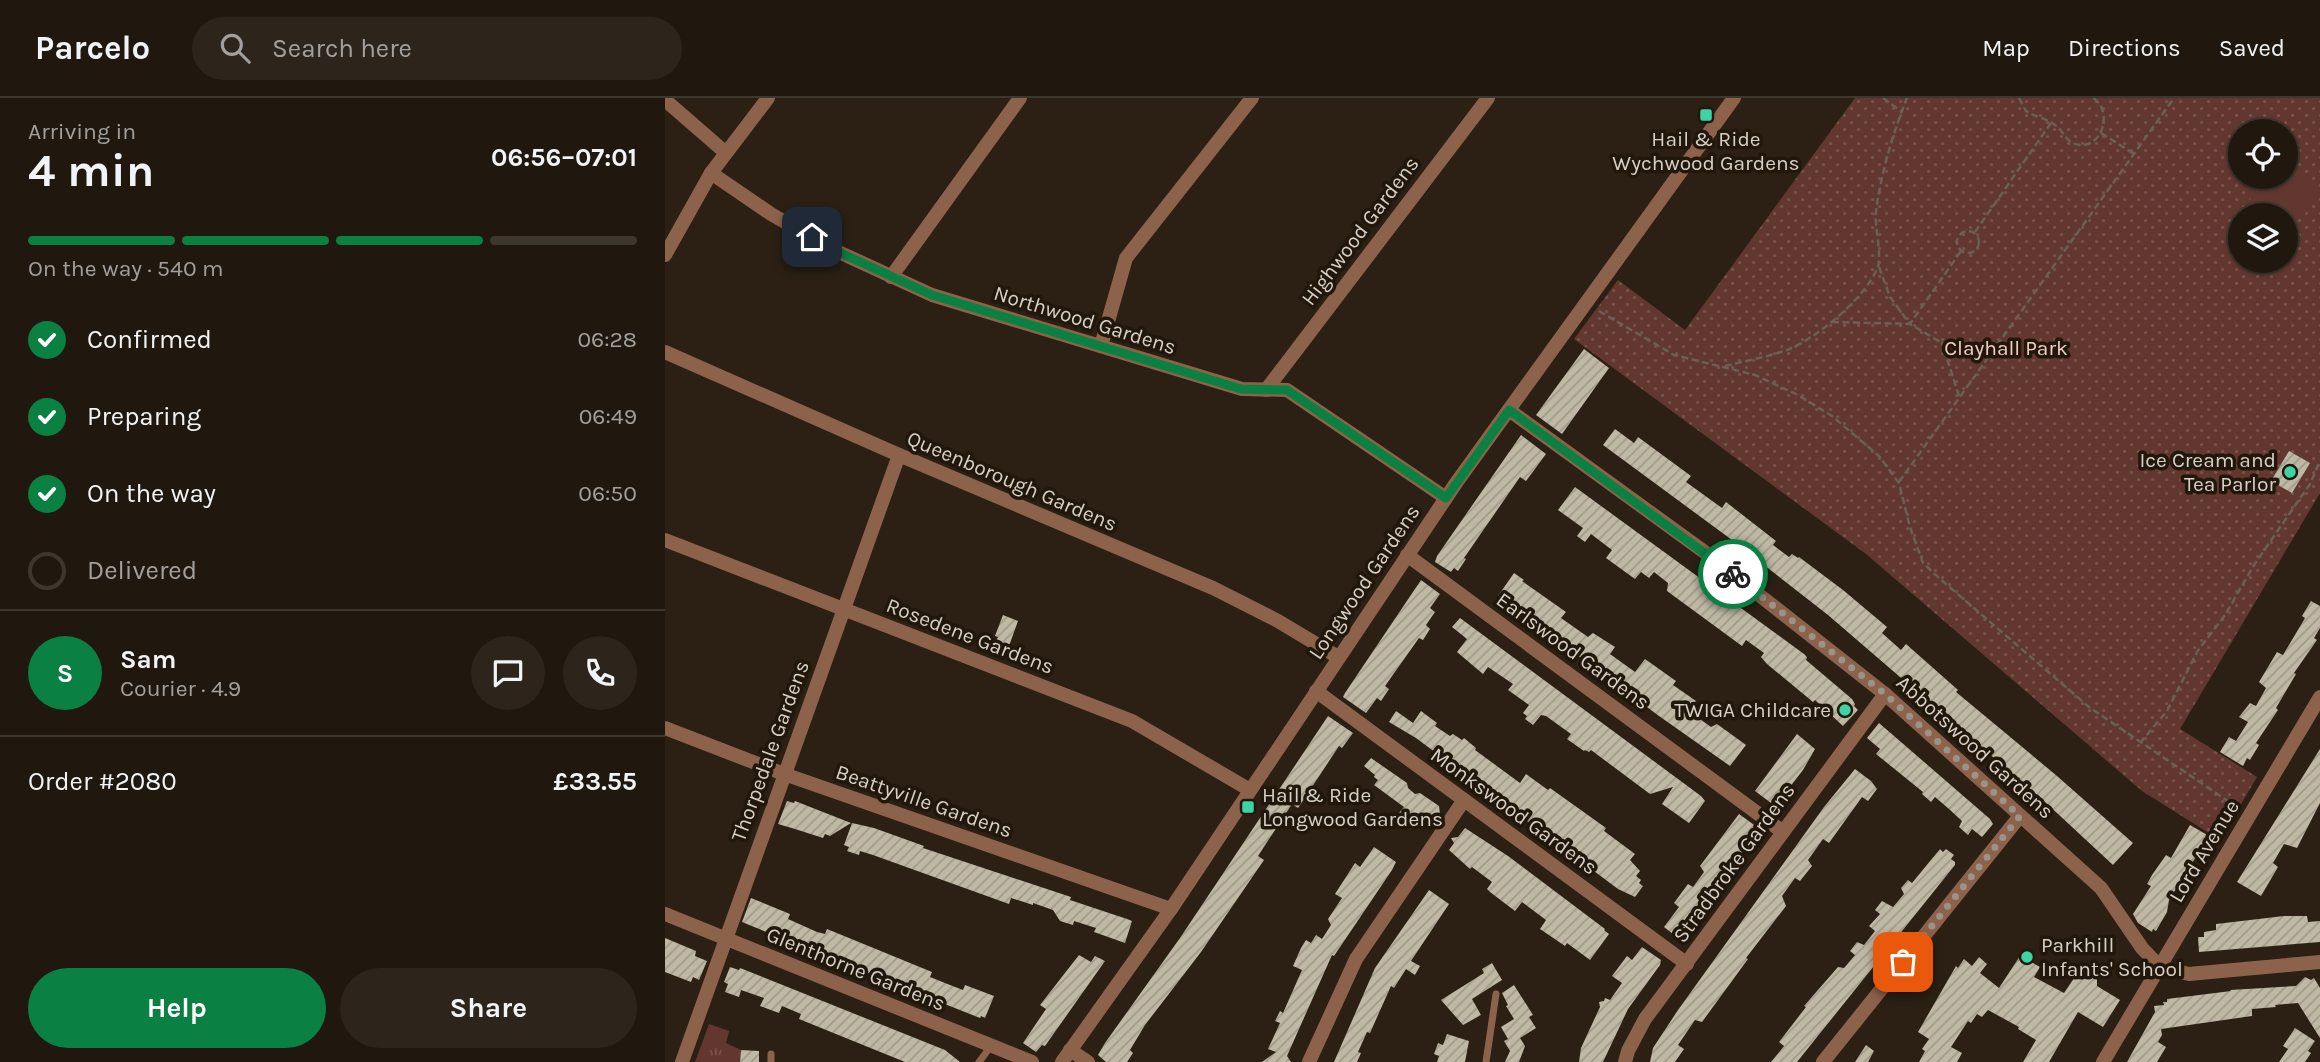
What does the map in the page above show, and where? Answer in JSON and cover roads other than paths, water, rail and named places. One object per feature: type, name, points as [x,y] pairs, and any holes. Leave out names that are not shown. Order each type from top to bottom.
[{"type":"street","points":[[665,255],[711,173],[768,98]]},
{"type":"street","points":[[891,277],[1020,98]]},
{"type":"street","points":[[1101,346],[1126,258],[1252,98]]},
{"type":"street","name":"Highwood Gardens","points":[[1266,390],[1489,98]]},
{"type":"street","name":"Longwood Gardens","points":[[1066,1056],[1171,909],[1456,483],[1734,98]]},
{"type":"street","points":[[665,100],[726,153]]},
{"type":"street","name":"Northwood Gardens","points":[[711,173],[832,249],[932,295],[1241,389],[1287,390],[1446,498]]},
{"type":"street","name":"Queenborough Gardens","points":[[665,352],[899,456],[1213,588],[1278,621],[1338,657]]},
{"type":"street","name":"Abbotswood Gardens","points":[[1506,414],[1706,553],[1885,694],[2101,888],[2142,948],[2160,967]]},
{"type":"street","name":"Thorpedale Gardens","points":[[682,1062],[899,456]]},
{"type":"street","name":"Rosedene Gardens","points":[[665,540],[1132,721],[1250,790]]},
{"type":"street","name":"Earlswood Gardens","points":[[1407,555],[1783,831]]},
{"type":"street","name":"Monkswood Gardens","points":[[1316,691],[1687,964]]},
{"type":"street","name":"Stradbroke Gardens","points":[[1625,1062],[1645,1019],[1885,694]]},
{"type":"street","name":"Lord Avenue","points":[[2103,1062],[2320,697]]},
{"type":"street","name":"Beattyville Gardens","points":[[665,728],[784,774],[1171,909]]},
{"type":"street","points":[[1309,1062],[1356,959],[1464,800]]},
{"type":"street","points":[[1823,1062],[2020,816]]},
{"type":"street","name":"Glenthorne Gardens","points":[[665,914],[1032,1062]]},
{"type":"street","points":[[2160,967],[2189,974],[2320,962]]},
{"type":"street","points":[[1066,1056],[1088,1062]]},
{"type":"lane","points":[[1486,1062],[1496,993]]},
{"type":"lane","points":[[979,1062],[991,1046]]},
{"type":"place","name":"Hail & Ride Wychwood Gardens","points":[[1706,115]]},
{"type":"place","name":"Ice Cream and Tea Parlor","points":[[2290,472]]},
{"type":"place","name":"TWIGA Childcare","points":[[1845,710]]},
{"type":"place","name":"Hail & Ride Longwood Gardens","points":[[1248,807]]},
{"type":"place","name":"Parkhill Infants' School","points":[[2027,957]]},
{"type":"park label","name":"Clayhall Park","points":[[2006,348]]}]
